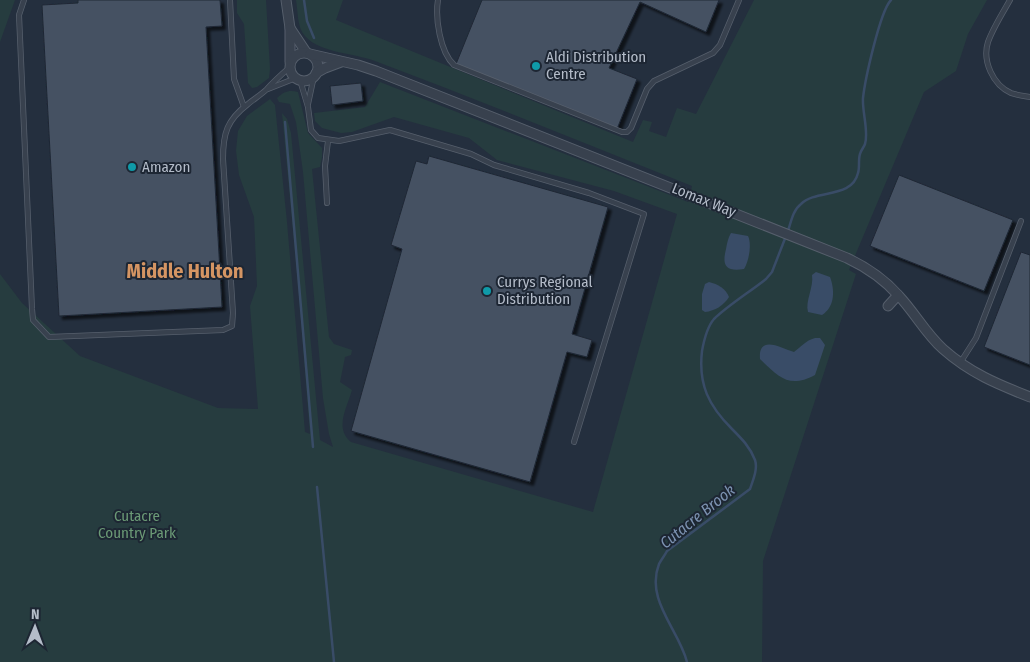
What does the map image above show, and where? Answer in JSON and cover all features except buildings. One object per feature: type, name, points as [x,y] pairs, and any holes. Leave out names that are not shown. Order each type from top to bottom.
[{"type":"street","points":[[286,0],[290,28],[290,64],[293,75],[298,79],[308,80],[325,68],[341,62]]},
{"type":"street","points":[[290,28],[308,53],[314,57],[318,65],[315,75]]},
{"type":"street","points":[[290,64],[296,54],[308,53]]},
{"type":"street","name":"Lomax Way","points":[[308,53],[376,71],[856,262],[882,280],[898,295],[937,343],[960,363],[982,377],[1030,397]]},
{"type":"street","points":[[888,306],[898,295]]},
{"type":"lane","points":[[24,0],[19,15],[32,309],[33,320],[49,337],[223,330],[232,326],[233,313],[223,145],[228,125],[244,107],[267,89],[290,64]]},
{"type":"lane","points":[[230,0],[234,79],[244,107]]},
{"type":"lane","points":[[438,0],[437,22],[446,55],[454,65],[622,132],[627,132],[631,128],[647,90],[654,81],[713,53],[720,44],[739,0]]},
{"type":"lane","points":[[1010,0],[987,44],[990,71],[998,83],[1010,92],[1030,97]]},
{"type":"lane","points":[[308,107],[315,75]]},
{"type":"lane","points":[[267,89],[298,79],[308,107],[311,130],[318,138],[339,141],[390,130],[471,154],[494,165],[589,193],[644,214],[574,442]]},
{"type":"lane","points":[[327,202],[325,166],[328,140]]},
{"type":"lane","points":[[960,363],[976,338],[1021,221]]},
{"type":"green space","points":[[0,0],[15,0],[0,42]]},
{"type":"green space","points":[[237,0],[266,0],[269,78],[257,87],[252,88],[248,83],[244,24],[237,13]]},
{"type":"green space","name":"Cutacre Country Park","points":[[296,0],[343,0],[336,20],[633,142],[643,120],[652,122],[649,131],[666,137],[677,108],[696,114],[754,0],[987,0],[968,34],[956,71],[924,92],[849,270],[856,274],[763,561],[762,662],[0,662],[0,274],[22,303],[80,356],[218,408],[258,409],[250,306],[257,286],[254,217],[239,175],[236,151],[238,131],[247,116],[270,99],[275,105],[305,432],[310,434],[282,113],[287,119],[291,133],[320,440],[333,447],[323,398],[303,172],[296,122],[290,104],[279,102],[277,98],[287,92],[298,92],[308,133],[322,148],[320,167],[312,169],[329,337],[334,344],[352,350],[351,355],[345,357],[340,382],[352,390],[343,417],[343,430],[346,436],[351,442],[593,512],[677,214],[614,191],[497,160],[469,138],[394,117],[352,132],[341,133],[322,128],[315,121],[314,113],[365,107],[380,82],[688,202],[692,186],[375,61],[319,46],[311,42],[302,33]]},
{"type":"water","points":[[731,233],[748,236],[750,243],[749,252],[744,269],[738,270],[726,266],[724,259]]},
{"type":"water","points":[[816,272],[830,277],[833,287],[832,303],[822,315],[808,312],[807,308],[812,275]]},
{"type":"water","points":[[709,282],[721,287],[729,297],[719,307],[705,312],[702,310],[702,294],[705,284]]},
{"type":"water","points":[[820,338],[825,345],[815,375],[806,379],[791,381],[785,379],[760,359],[760,351],[766,345],[777,346],[794,352],[806,342]]},
{"type":"waterway","points":[[304,0],[307,21],[314,38]]},
{"type":"waterway","name":"Cutacre Brook","points":[[788,231],[794,213],[801,204],[815,196],[849,187],[859,171],[860,154],[866,139],[863,98],[878,31],[882,17],[891,0]]},
{"type":"waterway","points":[[285,122],[313,447]]},
{"type":"waterway","name":"Cutacre Brook","points":[[687,662],[656,590],[659,564],[667,551],[750,489],[756,467],[755,460],[748,447],[717,412],[707,394],[701,363],[704,342],[714,319],[766,279],[772,272],[786,236]]},
{"type":"waterway","points":[[317,487],[334,662]]},
{"type":"place","name":"Aldi Distribution Centre","points":[[536,66]]},
{"type":"place","name":"Amazon","points":[[132,167]]},
{"type":"place","name":"Currys Regional Distribution","points":[[487,291]]},
{"type":"district","name":"Middle Hulton","points":[[185,271]]}]
